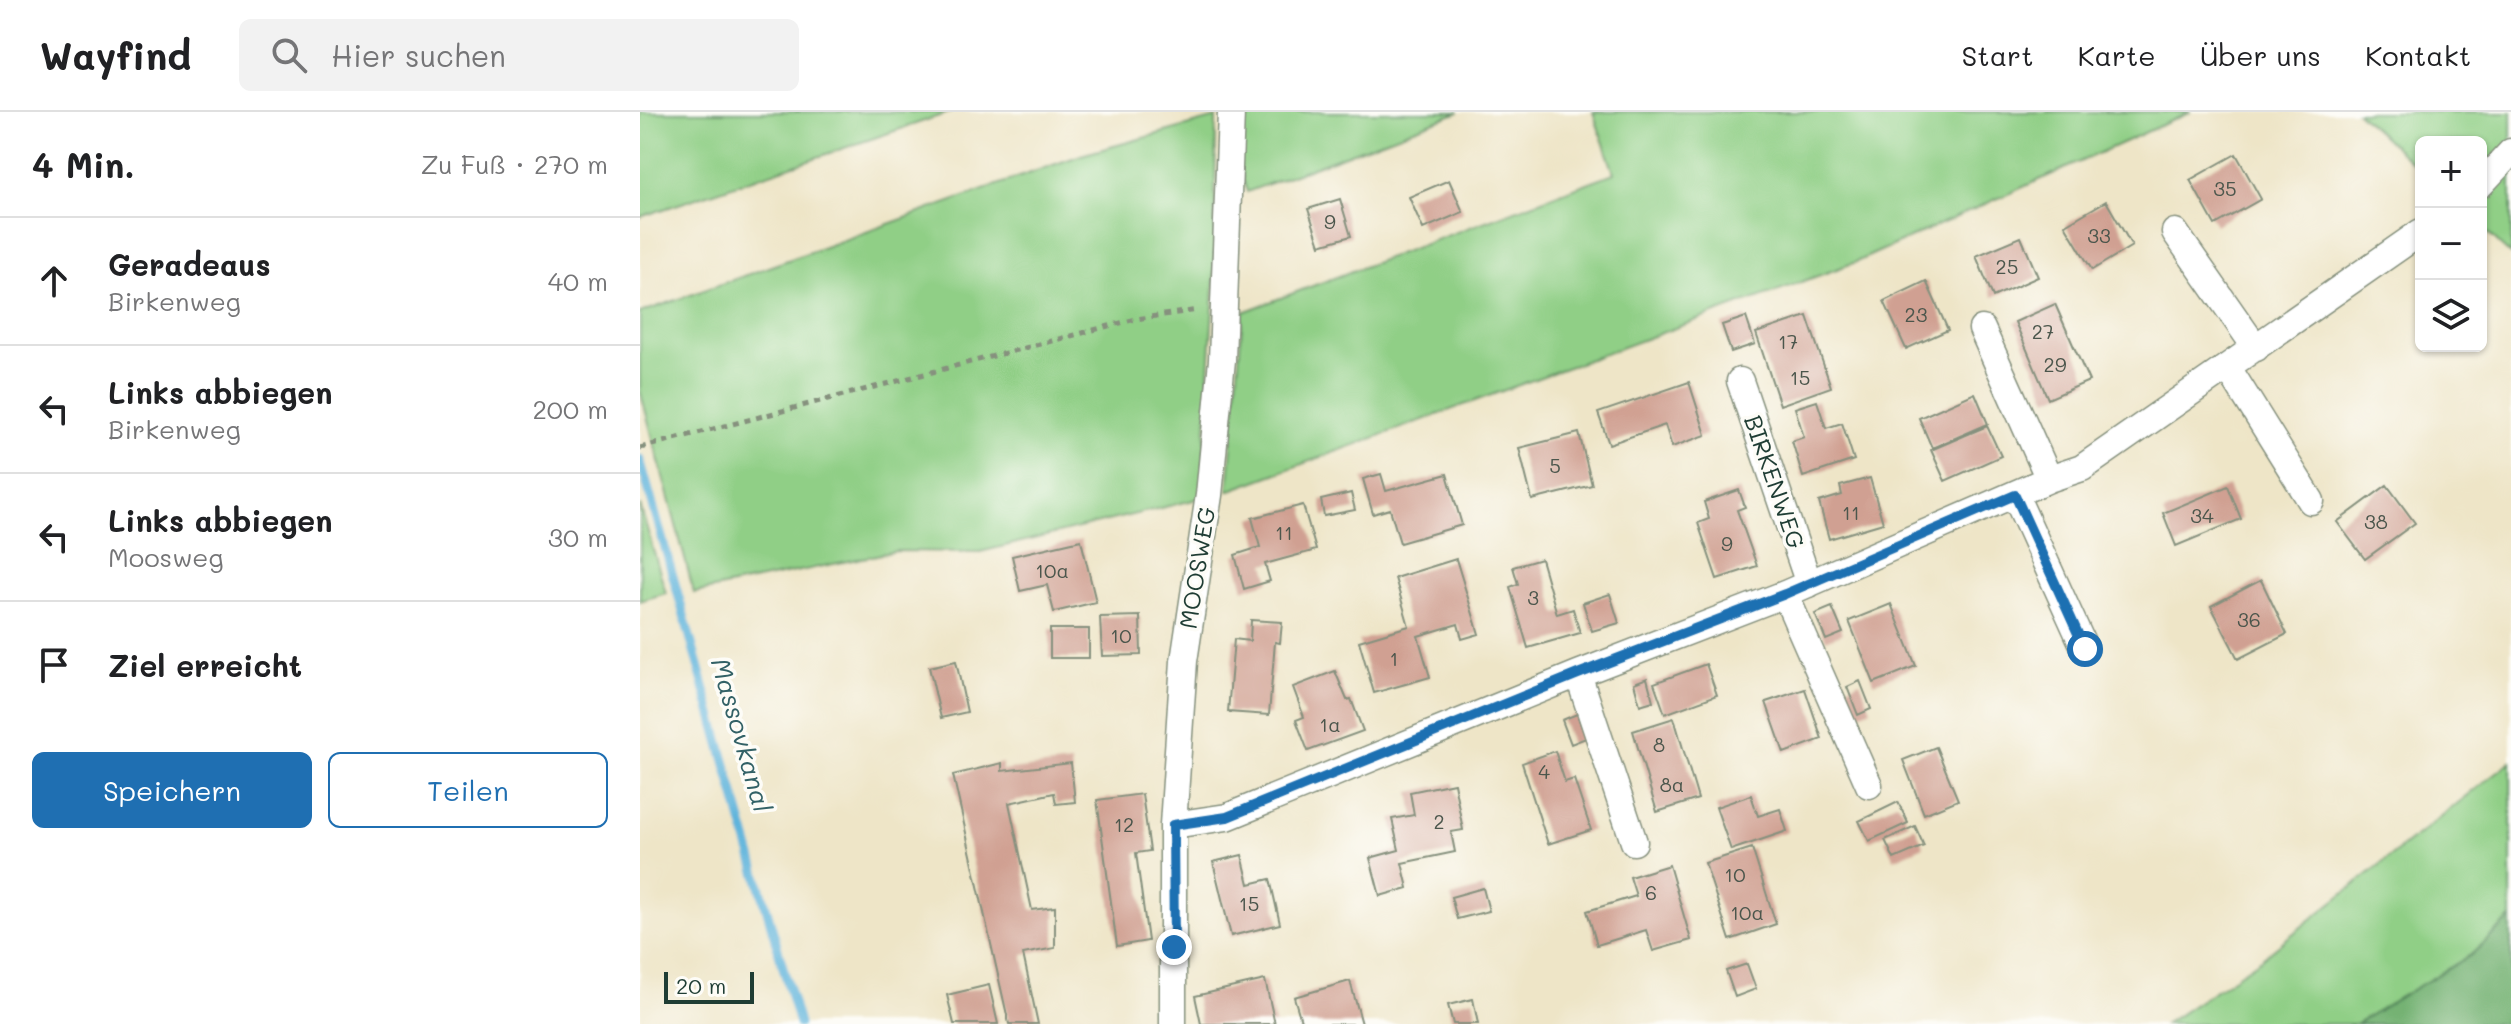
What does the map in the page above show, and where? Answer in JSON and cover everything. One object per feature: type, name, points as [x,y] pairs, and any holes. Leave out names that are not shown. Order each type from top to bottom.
[{"type":"street","name":"MOOSWEG","points":[[1173,1024],[1173,825],[1184,661],[1209,495],[1222,360],[1231,112]]},
{"type":"street","points":[[2487,178],[2511,152]]},
{"type":"street","points":[[2175,232],[2256,348]]},
{"type":"street","points":[[1173,825],[1227,817],[1578,674],[1797,589],[2049,479],[2082,468],[2415,236]]},
{"type":"street","points":[[1982,329],[2049,479]]},
{"type":"street","points":[[2228,368],[2311,501]]},
{"type":"street","name":"BIRKENWEG","points":[[1740,381],[1797,589],[1869,785]]},
{"type":"street","points":[[2015,495],[2085,649]]},
{"type":"street","points":[[1578,674],[1634,842]]},
{"type":"path","points":[[640,448],[1136,319],[1224,306]]},
{"type":"green space","points":[[640,112],[951,112],[640,217]]},
{"type":"green space","points":[[1223,112],[1459,112],[1247,192]]},
{"type":"green space","points":[[1593,112],[2191,112],[1856,262],[1228,491],[1243,312],[1614,173]]},
{"type":"green space","points":[[2357,112],[2511,112],[2511,255],[2487,233],[2487,136],[2415,136],[2415,165]]},
{"type":"green space","points":[[1216,118],[1214,289],[1202,498],[980,552],[896,551],[694,593],[640,390],[640,313],[1081,155]]},
{"type":"green space","points":[[640,505],[666,593],[640,601]]},
{"type":"green space","points":[[2511,761],[2511,918],[2471,955],[2355,1024],[2165,1024],[2257,962]]},
{"type":"green space","points":[[2511,918],[2511,1024],[2355,1024],[2471,955]]},
{"type":"building","points":[[2236,154],[2261,199],[2215,225],[2190,180]]},
{"type":"building","points":[[1449,180],[1463,212],[1423,229],[1409,197]]},
{"type":"building","points":[[1340,199],[1351,236],[1320,245],[1308,209]]},
{"type":"building","points":[[2106,201],[2132,246],[2092,270],[2065,225]]},
{"type":"building","points":[[2021,237],[2038,277],[1993,297],[1976,256]]},
{"type":"building","points":[[1926,281],[1948,330],[1906,349],[1884,301]]},
{"type":"building","points":[[2055,304],[2089,381],[2048,399],[2015,322]]},
{"type":"building","points":[[1807,316],[1831,387],[1780,405],[1756,333]]},
{"type":"building","points":[[1746,317],[1755,344],[1731,352],[1722,325]]},
{"type":"building","points":[[1689,382],[1706,435],[1672,447],[1665,425],[1609,444],[1598,413]]},
{"type":"building","points":[[1975,393],[1988,424],[1932,448],[1919,418]]},
{"type":"building","points":[[1817,401],[1826,428],[1842,423],[1854,460],[1803,477],[1792,441],[1804,437],[1795,408]]},
{"type":"building","points":[[1987,426],[2001,456],[1945,481],[1931,450]]},
{"type":"building","points":[[1579,433],[1592,485],[1532,500],[1519,448]]},
{"type":"building","points":[[1381,474],[1386,491],[1447,474],[1462,525],[1400,543],[1390,509],[1373,514],[1363,479]]},
{"type":"building","points":[[1870,478],[1883,523],[1829,539],[1819,502],[1842,495],[1840,486]]},
{"type":"building","points":[[2387,485],[2415,523],[2365,559],[2337,522]]},
{"type":"building","points":[[2228,486],[2241,519],[2176,546],[2163,513]]},
{"type":"building","points":[[1739,490],[1745,507],[1737,510],[1757,566],[1717,579],[1698,523],[1709,519],[1704,502]]},
{"type":"building","points":[[1351,493],[1355,510],[1324,516],[1321,500]]},
{"type":"building","points":[[1303,505],[1316,550],[1265,564],[1270,581],[1244,589],[1235,555],[1260,547],[1252,518]]},
{"type":"building","points":[[1081,540],[1096,602],[1054,612],[1047,585],[1020,591],[1012,556]]},
{"type":"building","points":[[1456,559],[1479,634],[1462,639],[1458,624],[1418,636],[1430,677],[1374,693],[1359,641],[1409,626],[1395,578]]},
{"type":"building","points":[[1541,559],[1557,614],[1573,609],[1580,633],[1528,648],[1510,587],[1518,584],[1513,567]]},
{"type":"building","points":[[2261,580],[2287,634],[2238,659],[2211,606]]},
{"type":"building","points":[[1610,594],[1619,623],[1592,631],[1583,603]]},
{"type":"building","points":[[1891,604],[1916,666],[1874,683],[1849,621]]},
{"type":"building","points":[[1832,607],[1843,633],[1826,640],[1815,614]]},
{"type":"building","points":[[1140,616],[1141,655],[1102,656],[1100,617]]},
{"type":"building","points":[[1251,620],[1282,622],[1280,643],[1275,642],[1269,715],[1228,712],[1234,639],[1250,641]]},
{"type":"building","points":[[1050,629],[1089,629],[1089,658],[1050,658]]},
{"type":"building","points":[[956,661],[967,712],[941,718],[929,667]]},
{"type":"building","points":[[1706,664],[1717,695],[1665,714],[1654,683]]},
{"type":"building","points":[[1335,671],[1347,700],[1351,699],[1363,731],[1308,751],[1296,720],[1304,717],[1293,687]]},
{"type":"building","points":[[1647,678],[1653,701],[1640,705],[1634,683]]},
{"type":"building","points":[[1860,681],[1871,709],[1858,715],[1847,687]]},
{"type":"building","points":[[1805,689],[1822,739],[1784,753],[1766,702]]},
{"type":"building","points":[[1577,714],[1586,738],[1571,744],[1562,720]]},
{"type":"building","points":[[1674,718],[1698,799],[1657,812],[1633,731]]},
{"type":"building","points":[[1936,747],[1958,800],[1924,814],[1903,760]]},
{"type":"building","points":[[1555,751],[1565,782],[1574,779],[1591,830],[1548,844],[1522,763]]},
{"type":"building","points":[[1002,763],[1002,771],[1071,763],[1075,802],[1056,804],[1054,793],[1009,803],[1032,910],[1055,907],[1055,948],[1023,954],[1038,1024],[1009,1024],[953,775]]},
{"type":"building","points":[[1454,783],[1463,830],[1451,832],[1455,852],[1402,863],[1408,888],[1380,896],[1370,858],[1399,850],[1392,819],[1414,815],[1410,792]]},
{"type":"building","points":[[1142,794],[1150,851],[1136,853],[1148,941],[1117,946],[1097,800]]},
{"type":"building","points":[[1751,795],[1758,816],[1780,809],[1787,831],[1731,850],[1716,807]]},
{"type":"building","points":[[1898,802],[1908,823],[1869,841],[1859,821]]},
{"type":"building","points":[[1915,826],[1924,846],[1894,859],[1885,840]]},
{"type":"building","points":[[1752,848],[1776,924],[1730,940],[1705,863]]},
{"type":"building","points":[[1242,855],[1249,884],[1270,879],[1280,924],[1231,936],[1213,862]]},
{"type":"building","points":[[1669,865],[1691,940],[1653,951],[1646,930],[1597,945],[1587,911],[1636,896],[1630,877]]},
{"type":"building","points":[[1483,888],[1489,911],[1457,919],[1451,897]]},
{"type":"building","points":[[1747,964],[1756,989],[1735,997],[1726,971]]},
{"type":"building","points":[[1265,980],[1275,1024],[1201,1024],[1195,996]]},
{"type":"building","points":[[1350,981],[1362,1024],[1302,1024],[1294,997]]},
{"type":"building","points":[[989,985],[998,1024],[954,1024],[947,995]]},
{"type":"building","points":[[1473,999],[1478,1024],[1453,1024],[1448,1005]]},
{"type":"waterway","name":"Massovkanal","points":[[640,459],[799,1024]]},
{"type":"route","points":[[1174,947],[1173,825],[1227,817],[1578,674],[1785,594],[2015,495],[2085,649]]}]
